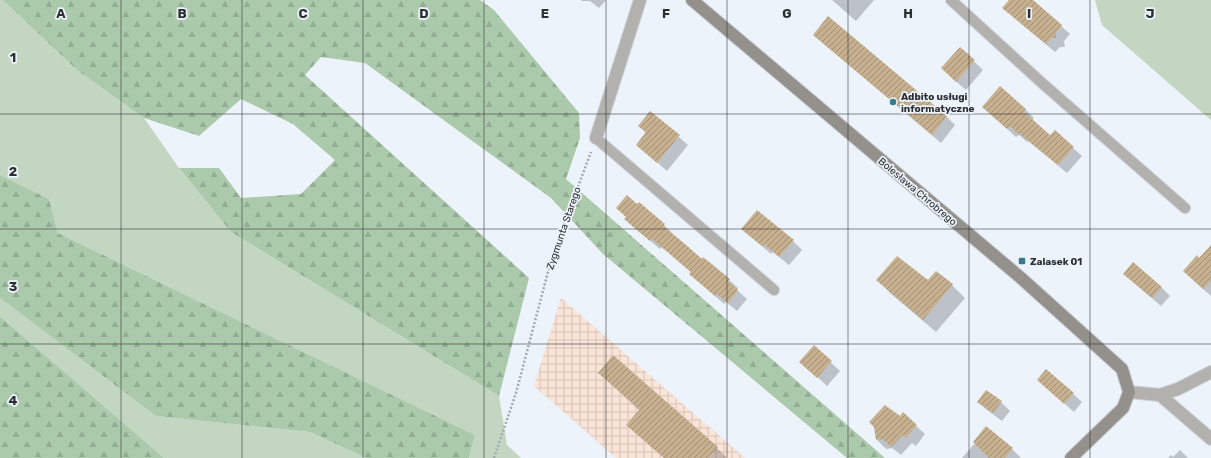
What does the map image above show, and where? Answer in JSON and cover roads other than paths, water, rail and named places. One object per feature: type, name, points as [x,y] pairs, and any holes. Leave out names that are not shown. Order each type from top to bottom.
[{"type":"street","points":[[596,138],[640,0]]},
{"type":"street","name":"Bolesława Chrobrego","points":[[692,0],[1032,288],[1122,369],[1129,392]]},
{"type":"street","points":[[1071,458],[1123,408],[1129,392],[1160,395],[1184,386],[1211,372]]},
{"type":"street","points":[[1160,395],[1211,439]]},
{"type":"lane","points":[[951,0],[1042,83],[1186,208]]},
{"type":"lane","points":[[596,138],[774,290]]},
{"type":"place","name":"Adbito usługi informatyczne","points":[[893,102]]},
{"type":"place","name":"Zalasek 01","points":[[1022,261]]}]
